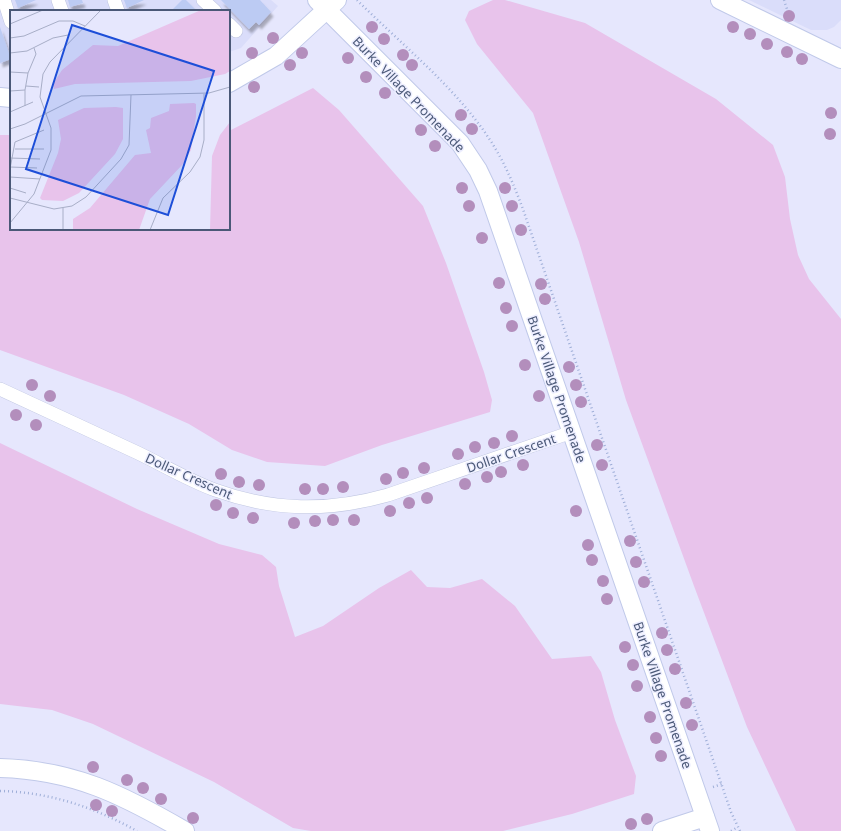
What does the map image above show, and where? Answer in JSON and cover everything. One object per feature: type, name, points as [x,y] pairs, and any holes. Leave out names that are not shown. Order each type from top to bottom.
[{"type":"street","points":[[4,0],[10,19]]},
{"type":"street","points":[[58,0],[62,10]]},
{"type":"street","points":[[114,0],[118,10]]},
{"type":"street","points":[[203,0],[214,10]]},
{"type":"street","points":[[720,0],[841,59]]},
{"type":"street","points":[[230,82],[276,56],[327,3]]},
{"type":"street","name":"Burke Village Promenade","points":[[327,3],[460,143],[478,170],[488,191],[707,824]]},
{"type":"street","points":[[0,97],[10,98]]},
{"type":"street","name":"Dollar Crescent","points":[[0,389],[214,489],[260,502],[304,508],[335,506],[366,501],[572,432]]},
{"type":"street","points":[[0,768],[49,772],[79,779],[133,801],[185,831]]},
{"type":"street","points":[[662,831],[707,824]]},
{"type":"path","points":[[357,0],[362,5]]},
{"type":"path","points":[[784,0],[788,12]]},
{"type":"path","points":[[709,788],[722,784]]},
{"type":"path","points":[[0,790],[44,795],[79,804],[108,816],[137,831]]},
{"type":"path","points":[[731,831],[738,827]]},
{"type":"shaded area","points":[[0,0],[271,0],[278,6],[241,48],[230,52],[230,10],[10,10],[10,65],[0,64]]},
{"type":"shaded area","points":[[493,0],[505,0],[585,23],[716,99],[773,145],[785,177],[790,219],[798,255],[809,279],[841,319],[841,831],[796,831],[747,727],[626,400],[579,242],[533,113],[477,44],[465,20],[469,11]]},
{"type":"shaded area","points":[[749,0],[841,0],[841,20],[834,27],[827,30],[811,30]]},
{"type":"shaded area","points":[[313,88],[339,110],[423,206],[446,263],[484,372],[492,400],[490,412],[382,445],[325,466],[267,462],[232,450],[189,424],[124,395],[0,350],[0,135],[10,135],[10,230],[230,230],[230,130]]},
{"type":"shaded area","points":[[0,443],[137,509],[219,544],[262,555],[276,567],[279,586],[295,637],[323,626],[379,588],[411,570],[427,587],[450,588],[482,579],[515,606],[552,659],[591,656],[601,672],[615,720],[636,776],[634,794],[572,814],[503,831],[311,831],[293,828],[214,782],[93,724],[52,710],[0,704]]},
{"type":"building","points":[[15,0],[36,0],[18,8]]},
{"type":"building","points":[[68,0],[82,0],[83,3],[70,7]]},
{"type":"building","points":[[124,0],[144,0],[127,8]]},
{"type":"building","points":[[182,0],[186,0],[196,10],[172,10]]},
{"type":"building","points":[[221,0],[260,0],[271,12],[259,25],[256,22],[249,29]]},
{"type":"building","points":[[0,27],[10,59],[0,63]]}]
